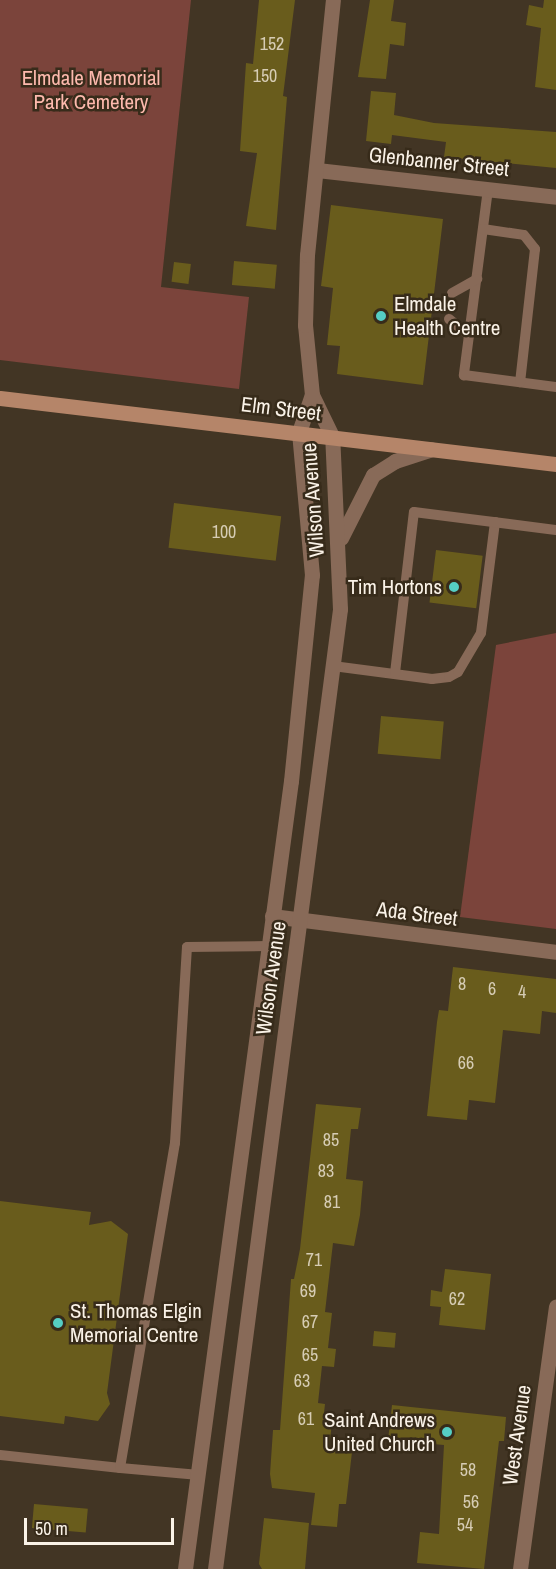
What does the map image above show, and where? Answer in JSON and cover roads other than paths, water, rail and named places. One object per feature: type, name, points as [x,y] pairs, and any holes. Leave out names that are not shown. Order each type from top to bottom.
[{"type":"main road","name":"Elm Street","points":[[0,398],[556,464]]},
{"type":"street","name":"Wilson Avenue","points":[[215,1569],[340,609],[339,544],[332,436],[312,395],[305,325],[307,255],[333,0]]},
{"type":"street","name":"Glenbanner Street","points":[[317,170],[556,197]]},
{"type":"street","name":"Wilson Avenue","points":[[185,1569],[291,781],[312,575],[299,432],[312,395]]},
{"type":"street","points":[[339,544],[373,475],[395,461],[431,449]]},
{"type":"street","points":[[291,781],[318,784]]},
{"type":"street","name":"Ada Street","points":[[272,916],[556,952]]},
{"type":"street","points":[[237,1191],[263,1194]]},
{"type":"street","name":"West Avenue","points":[[520,1569],[556,1306]]},
{"type":"lane","points":[[488,189],[464,375],[556,387]]},
{"type":"lane","points":[[483,229],[524,235],[535,249],[520,382]]},
{"type":"lane","points":[[452,292],[477,279]]},
{"type":"lane","points":[[449,319],[469,335]]},
{"type":"lane","points":[[396,673],[414,512],[556,530]]},
{"type":"lane","points":[[333,666],[449,677],[471,654],[481,633],[495,522]]},
{"type":"lane","points":[[120,1468],[175,1143],[187,947],[268,946]]},
{"type":"lane","points":[[0,1455],[199,1475]]},
{"type":"place","name":"Elmdale Health Centre","points":[[381,316]]},
{"type":"place","name":"Tim Hortons","points":[[454,587]]},
{"type":"place","name":"St. Thomas Elgin Memorial Centre","points":[[58,1323]]},
{"type":"place","name":"Saint Andrews United Church","points":[[447,1432]]},
{"type":"park label","name":"Elmdale Memorial Park Cemetery","points":[[91,90]]}]
